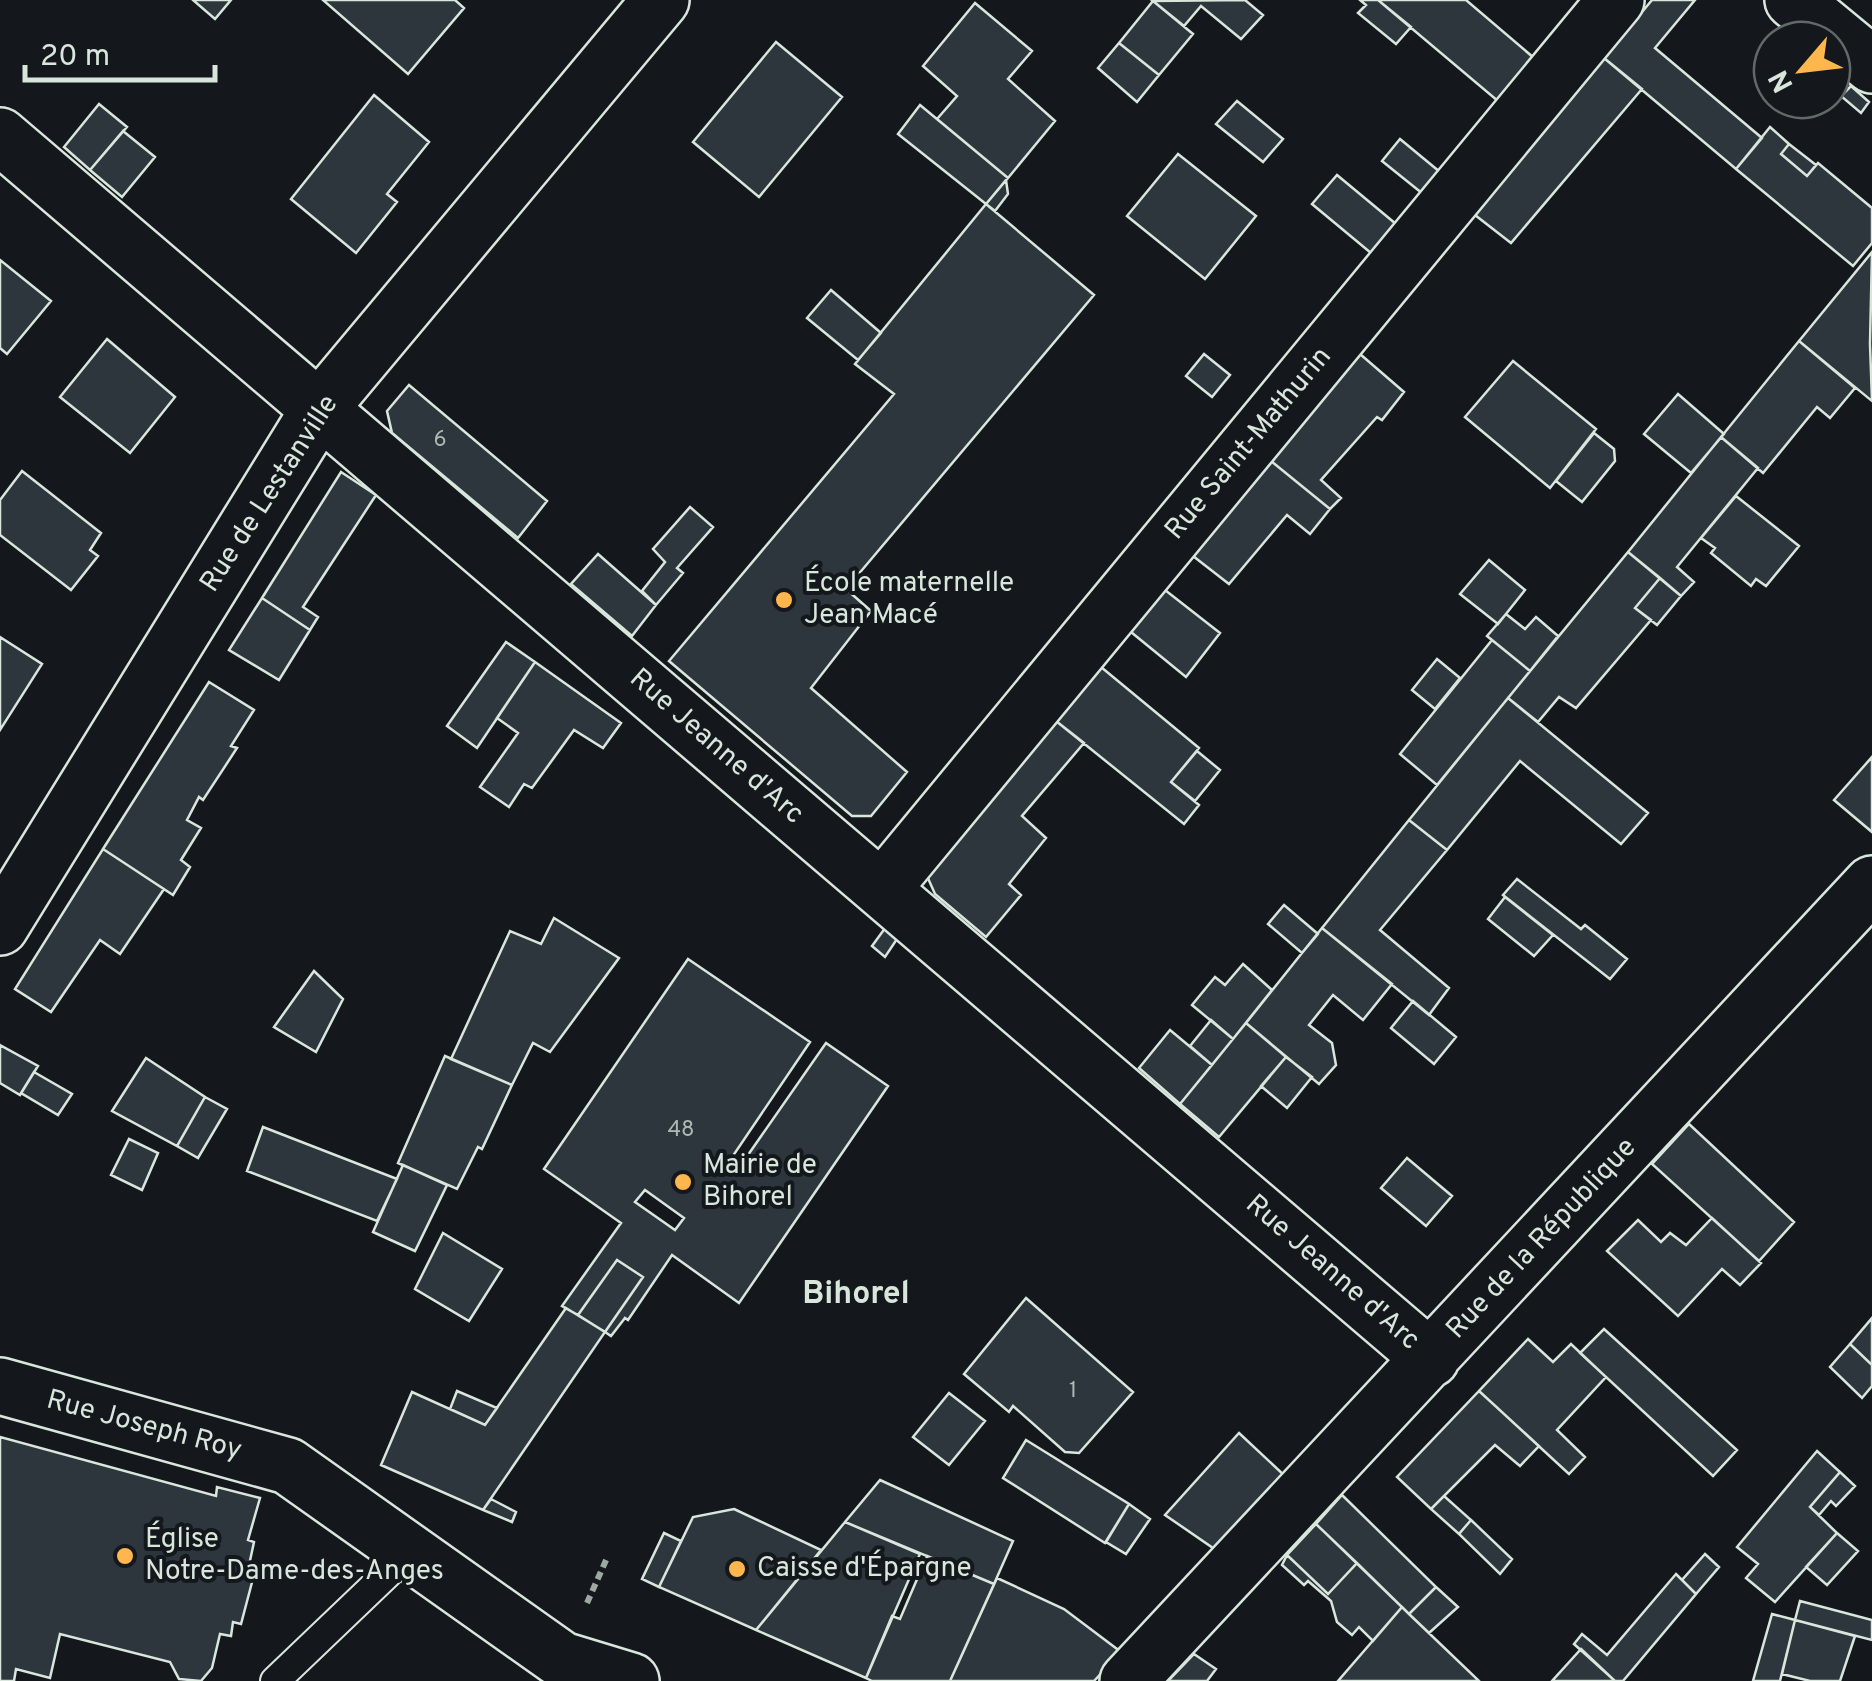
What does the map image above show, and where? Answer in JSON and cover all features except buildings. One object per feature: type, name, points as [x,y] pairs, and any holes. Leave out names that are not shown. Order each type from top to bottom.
[{"type":"street","name":"Rue de Lestanville","points":[[0,927],[320,408],[660,0]]},
{"type":"street","name":"Rue Saint-Mathurin","points":[[882,888],[1616,0]]},
{"type":"street","points":[[1794,0],[1872,65]]},
{"type":"street","name":"Rue Jeanne d'Arc","points":[[0,136],[1431,1358]]},
{"type":"street","name":"Rue de la République","points":[[1128,1681],[1872,884]]},
{"type":"street","name":"Rue Joseph Roy","points":[[0,1386],[288,1466],[562,1660],[631,1681]]},
{"type":"lane","points":[[275,1681],[410,1552]]},
{"type":"place","name":"École maternelle Jean Macé","points":[[784,600]]},
{"type":"place","name":"Mairie de Bihorel","points":[[683,1182]]},
{"type":"place","name":"Église Notre-Dame-des-Anges","points":[[125,1556]]},
{"type":"place","name":"Caisse d'Épargne","points":[[737,1569]]},
{"type":"district","name":"Bihorel","points":[[856,1295]]}]
